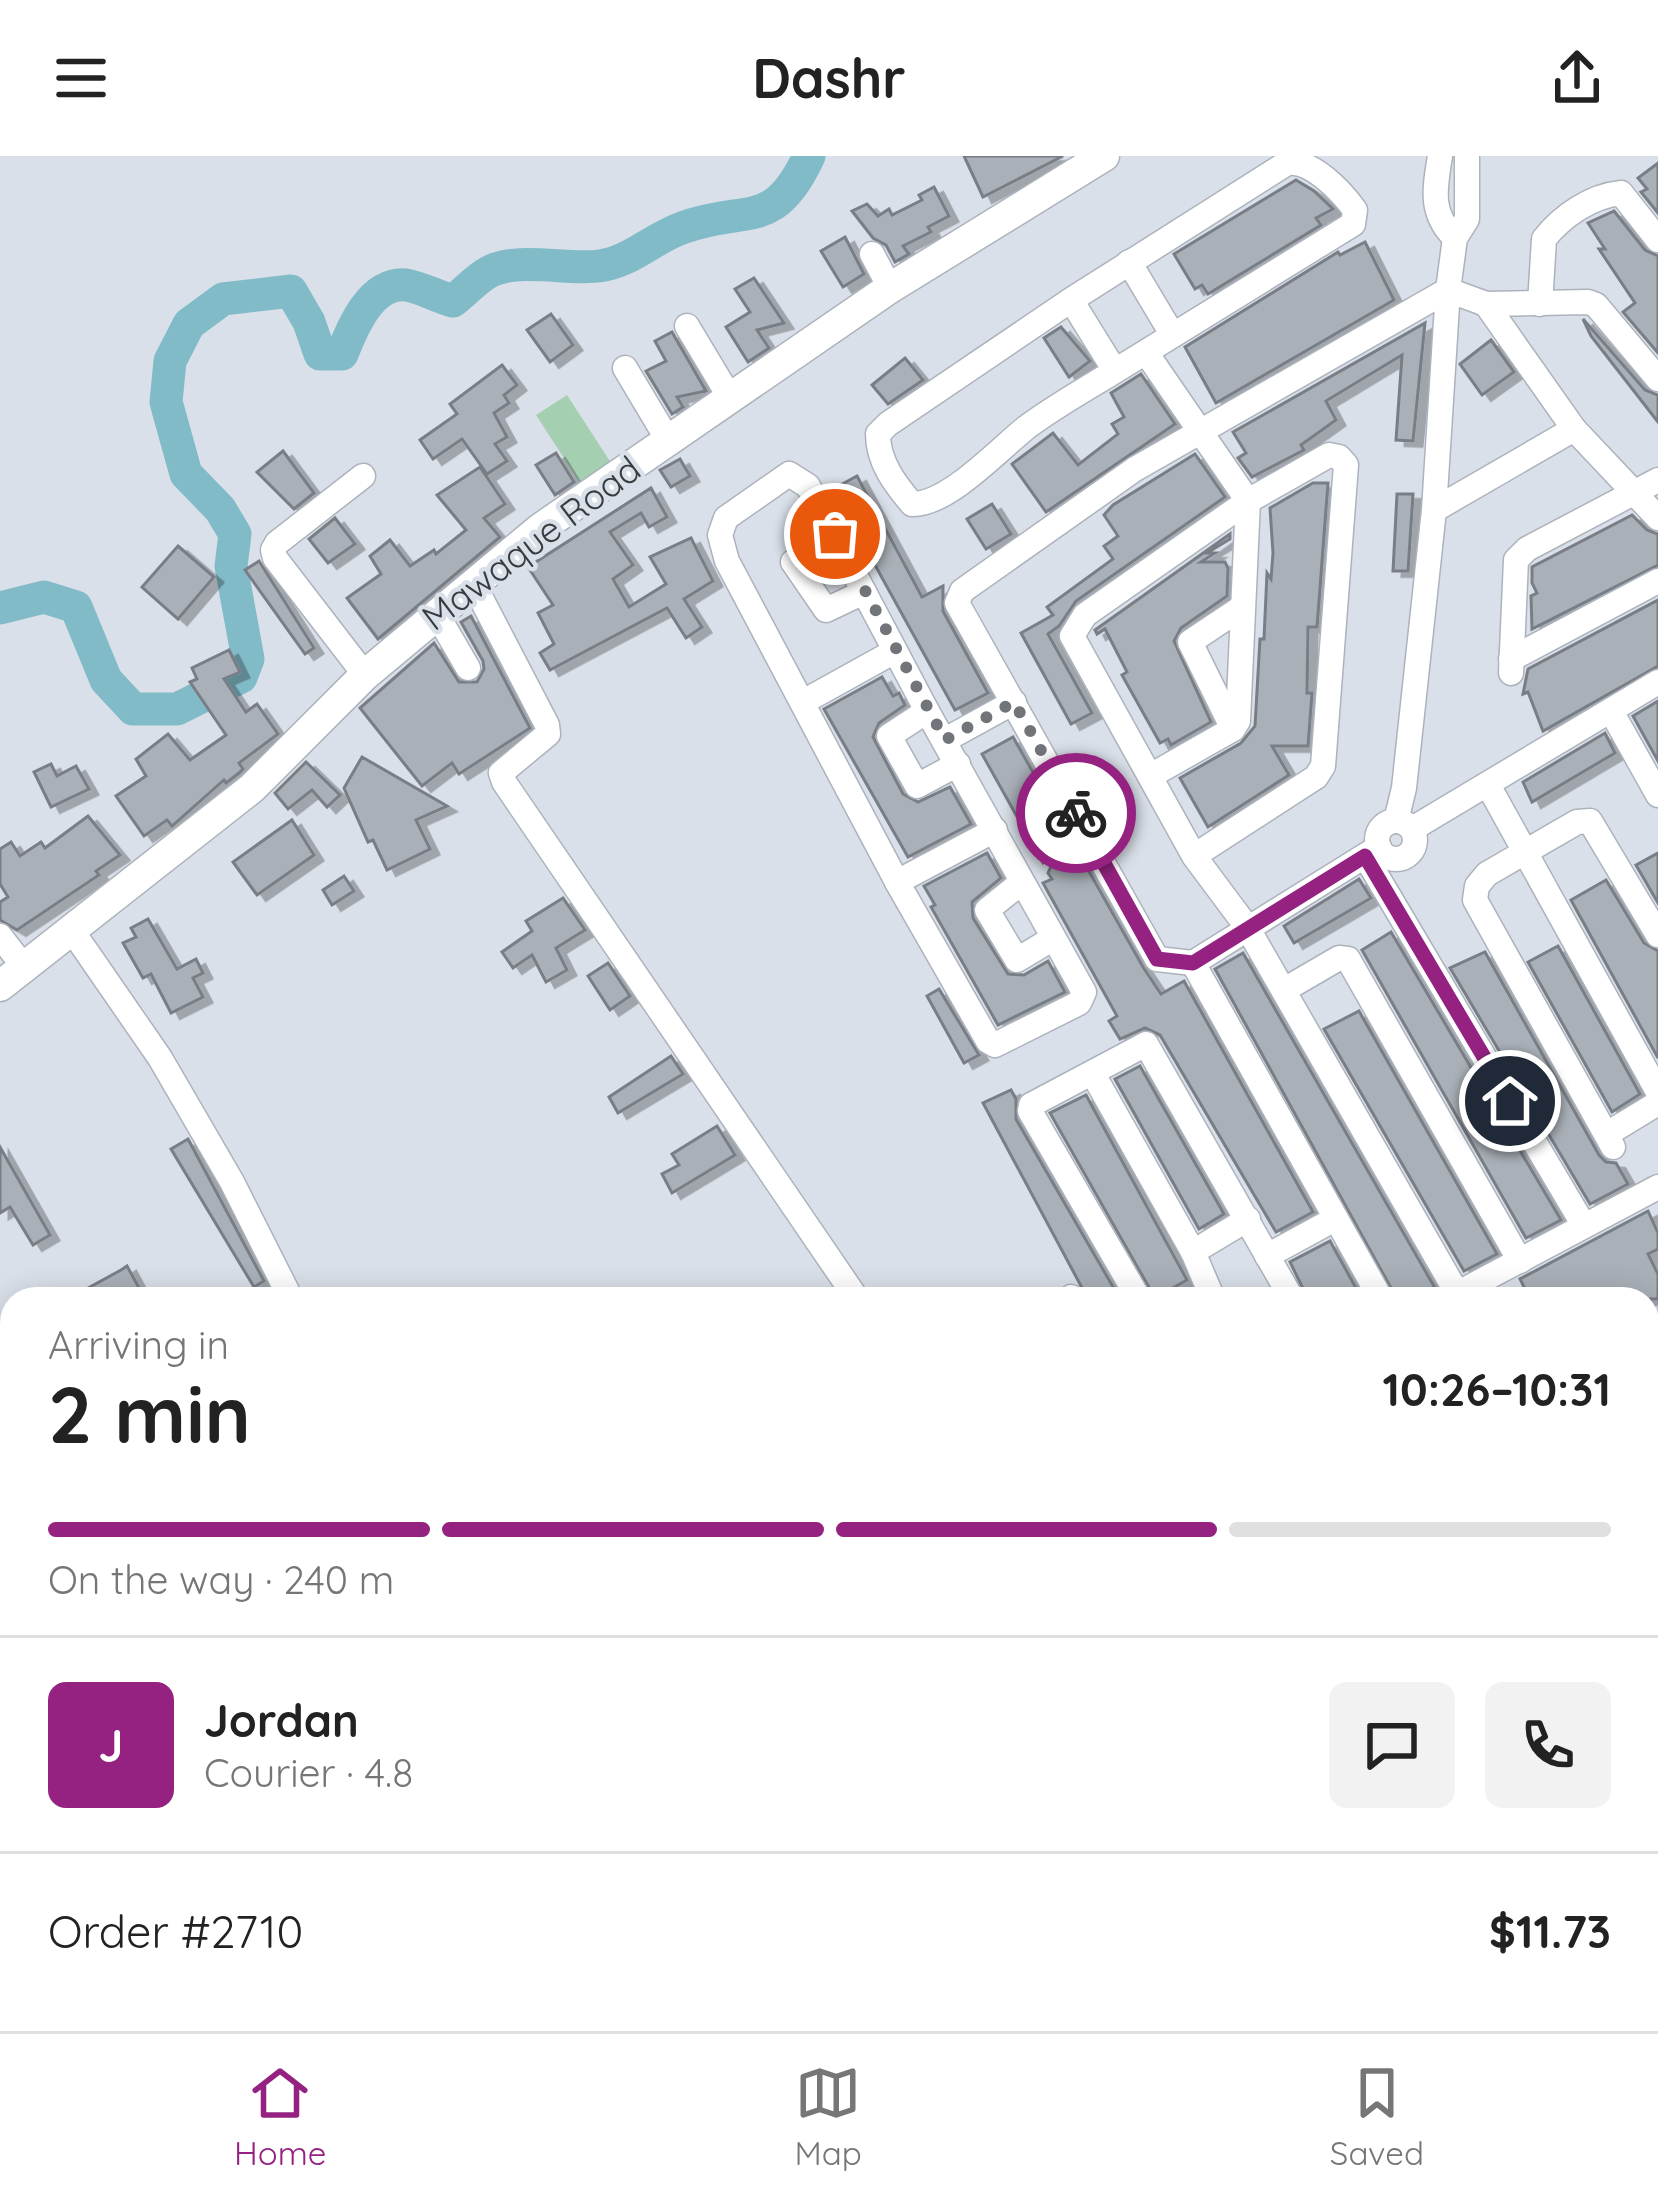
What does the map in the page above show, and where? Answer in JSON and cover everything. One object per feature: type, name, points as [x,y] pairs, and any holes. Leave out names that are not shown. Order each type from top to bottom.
[{"type":"main road","name":"Mawaque Road","points":[[12,977],[252,788],[364,675],[541,528],[890,288],[1104,156]]},
{"type":"street","points":[[1440,156],[1434,194],[1438,218],[1455,238]]},
{"type":"street","points":[[1467,156],[1467,219],[1455,238],[1448,290],[1434,510],[1404,788],[1404,825],[1415,841],[1406,856],[1372,851],[1193,963],[1157,959],[957,603],[962,591],[1199,430],[1448,290],[1486,304],[1596,305],[1658,379]]},
{"type":"street","points":[[1296,161],[1354,210],[1353,224],[1029,426],[976,471],[926,504],[912,504],[899,490],[878,449],[878,434],[1130,262],[1296,161]]},
{"type":"street","points":[[1540,304],[1544,239],[1564,219],[1596,199],[1621,194],[1658,240]]},
{"type":"street","points":[[872,254],[890,288]]},
{"type":"street","points":[[1130,262],[1172,334]]},
{"type":"street","points":[[1071,300],[1115,371]]},
{"type":"street","points":[[1486,304],[1574,429],[1647,487],[1658,518]]},
{"type":"street","points":[[688,326],[729,396]]},
{"type":"street","points":[[1147,354],[1248,502],[1239,716],[1233,729],[1152,775]]},
{"type":"street","points":[[625,368],[668,440]]},
{"type":"street","points":[[1434,510],[1574,429]]},
{"type":"street","points":[[1194,856],[1316,777],[1323,766],[1346,465],[1339,457],[1329,455],[1248,502],[1085,615],[1072,636],[1194,856],[1247,927],[1284,990],[1447,1287]]},
{"type":"street","points":[[789,474],[808,486],[835,534],[1084,992],[1079,1004],[995,1046],[897,882],[727,561],[720,536],[727,518],[789,474]]},
{"type":"street","points":[[363,476],[273,550],[364,675]]},
{"type":"street","points":[[1647,487],[1527,548],[1516,560],[1511,666],[1658,580]]},
{"type":"street","points":[[835,534],[794,562],[826,610],[864,592]]},
{"type":"street","points":[[473,584],[548,724],[548,734],[540,743],[501,773],[504,782],[849,1287]]},
{"type":"street","points":[[1233,729],[1182,647],[1240,608]]},
{"type":"street","points":[[436,613],[468,668]]},
{"type":"street","points":[[802,702],[895,651]]},
{"type":"street","points":[[1404,825],[1488,785],[1658,682]]},
{"type":"street","points":[[945,740],[1014,702]]},
{"type":"street","points":[[928,711],[889,736],[916,786],[958,764]]},
{"type":"street","points":[[1611,711],[1658,795]]},
{"type":"street","points":[[1488,785],[1658,1092]]},
{"type":"street","points":[[1658,935],[1590,821],[1576,822],[1487,874],[1477,886],[1474,900],[1610,1141],[1658,1103]]},
{"type":"street","points":[[897,882],[995,830]]},
{"type":"street","points":[[1372,851],[1583,1224]]},
{"type":"street","points":[[1022,882],[987,910],[1017,960],[1052,939]]},
{"type":"street","points":[[73,932],[160,1058],[285,1287]]},
{"type":"street","points":[[0,936],[12,977]]},
{"type":"street","points":[[1284,990],[1339,958],[1348,959],[1520,1261]]},
{"type":"street","points":[[1193,963],[1374,1287]]},
{"type":"street","points":[[1132,1287],[1030,1116],[1031,1105],[1139,1045],[1151,1047],[1268,1256],[1279,1287]]},
{"type":"street","points":[[1093,1074],[1193,1252],[1201,1287]]},
{"type":"street","points":[[1497,1287],[1520,1261],[1583,1224],[1652,1200]]},
{"type":"street","points":[[1193,1252],[1248,1219]]},
{"type":"street","points":[[1268,1256],[1335,1219]]},
{"type":"green space","points":[[567,395],[613,466],[582,486],[536,415]]},
{"type":"building","points":[[964,156],[1063,156],[983,197]]},
{"type":"building","points":[[1658,163],[1658,213],[1641,192],[1647,189],[1638,178]]},
{"type":"building","points":[[1296,180],[1333,209],[1316,218],[1321,225],[1208,294],[1202,285],[1195,289],[1174,254]]},
{"type":"building","points":[[934,187],[949,216],[903,246],[909,254],[895,262],[886,245],[873,238],[852,211],[867,204],[878,216],[889,209],[892,215],[922,200],[919,195]]},
{"type":"building","points":[[1614,211],[1645,250],[1658,256],[1658,353],[1623,312],[1635,303],[1599,249],[1605,249],[1588,223]]},
{"type":"building","points":[[845,237],[864,274],[843,287],[821,251]]},
{"type":"building","points":[[1365,242],[1394,300],[1216,403],[1185,347],[1338,252]]},
{"type":"building","points":[[754,278],[784,323],[757,330],[769,348],[748,362],[726,327],[750,312],[735,289]]},
{"type":"building","points":[[551,314],[573,345],[550,362],[527,330]]},
{"type":"building","points":[[1583,319],[1645,390],[1658,395],[1658,422],[1591,336]]},
{"type":"building","points":[[1425,323],[1413,441],[1396,440],[1402,355],[1326,401],[1336,420],[1301,445],[1304,450],[1252,477],[1238,458],[1246,453],[1233,432]]},
{"type":"building","points":[[1061,327],[1090,361],[1069,377],[1044,338]]},
{"type":"building","points":[[672,332],[706,391],[677,397],[683,407],[672,414],[646,371],[666,361],[655,341]]},
{"type":"building","points":[[1491,340],[1514,372],[1482,395],[1460,364]]},
{"type":"building","points":[[905,358],[923,380],[888,404],[872,385]]},
{"type":"building","points":[[502,365],[517,385],[504,395],[509,403],[494,413],[507,437],[495,444],[507,461],[487,474],[462,439],[433,459],[420,440],[457,414],[450,404]]},
{"type":"building","points":[[1141,374],[1175,424],[1046,512],[1012,464],[1053,433],[1078,465],[1118,434],[1112,424],[1124,417],[1111,393]]},
{"type":"building","points":[[283,451],[314,493],[294,509],[257,472]]},
{"type":"building","points":[[556,453],[574,482],[555,495],[536,465]]},
{"type":"building","points":[[1195,454],[1225,497],[1076,601],[1048,634],[1092,713],[1071,724],[1021,633],[1053,615],[1047,607],[1113,559],[1104,546],[1118,536],[1104,515],[1113,505]]},
{"type":"building","points":[[680,459],[690,476],[671,487],[660,470]]},
{"type":"building","points":[[480,467],[505,504],[484,518],[500,537],[378,639],[347,598],[381,574],[370,556],[390,540],[410,566],[434,550],[436,554],[466,530],[437,495]]},
{"type":"building","points":[[857,476],[922,597],[943,586],[943,611],[988,693],[955,710],[833,489]]},
{"type":"building","points":[[1313,483],[1328,483],[1317,627],[1308,627],[1307,693],[1312,693],[1308,746],[1272,746],[1289,775],[1208,827],[1180,778],[1241,743],[1255,726],[1260,639],[1264,639],[1267,573],[1271,579],[1273,553],[1270,508]]},
{"type":"building","points":[[651,488],[667,517],[649,527],[641,513],[610,532],[633,565],[613,579],[629,607],[666,584],[650,557],[691,538],[713,581],[684,599],[702,627],[686,638],[667,608],[550,670],[540,653],[554,644],[538,613],[553,605],[528,567]]},
{"type":"building","points":[[1397,494],[1413,494],[1408,571],[1393,571]]},
{"type":"building","points":[[992,504],[1011,534],[986,549],[967,519]]},
{"type":"building","points":[[1632,515],[1658,534],[1658,565],[1532,629],[1531,596],[1537,593],[1532,567]]},
{"type":"building","points":[[335,518],[355,544],[328,563],[309,539]]},
{"type":"building","points":[[1230,534],[1201,562],[1225,562],[1227,596],[1181,628],[1174,641],[1211,722],[1171,745],[1168,739],[1160,743],[1122,675],[1127,672],[1105,629],[1097,634],[1095,630]]},
{"type":"building","points":[[178,546],[214,577],[178,619],[142,587]]},
{"type":"building","points":[[259,561],[314,648],[305,654],[245,570]]},
{"type":"building","points":[[1658,600],[1658,666],[1543,731],[1528,692],[1523,694],[1528,669]]},
{"type":"building","points":[[471,616],[530,728],[459,774],[452,763],[422,786],[360,708],[434,643],[459,682],[477,682],[483,661],[461,622]]},
{"type":"building","points":[[229,650],[240,672],[224,679],[246,712],[257,704],[278,734],[239,763],[243,769],[239,773],[224,780],[172,826],[167,820],[144,836],[116,796],[146,776],[136,759],[168,734],[190,760],[226,735],[190,682],[197,679],[192,668]]},
{"type":"building","points":[[882,677],[905,705],[879,723],[873,737],[903,794],[918,802],[950,787],[971,824],[908,857],[824,709]]},
{"type":"building","points":[[1658,701],[1658,761],[1633,716]]},
{"type":"building","points":[[1605,733],[1615,753],[1532,802],[1523,782]]},
{"type":"building","points":[[1013,737],[1161,994],[1184,981],[1313,1212],[1276,1232],[1160,1035],[1145,1028],[1120,1039],[1109,1021],[1117,1016],[1043,883],[1052,879],[1048,873],[1056,855],[1043,863],[982,754]]},
{"type":"building","points":[[362,757],[447,806],[416,820],[430,849],[387,870],[373,840],[368,842],[344,788]]},
{"type":"building","points":[[306,762],[340,795],[327,807],[312,790],[288,809],[275,793]]},
{"type":"building","points":[[51,764],[57,776],[76,766],[89,789],[51,807],[34,772]]},
{"type":"building","points":[[88,816],[120,855],[96,871],[99,875],[17,930],[0,920],[0,902],[8,897],[0,884],[0,849],[11,842],[20,856],[41,842],[45,848]]},
{"type":"building","points":[[292,820],[314,855],[257,895],[233,862]]},
{"type":"building","points":[[987,853],[1001,878],[972,902],[973,918],[1008,974],[1024,975],[1048,961],[1065,992],[998,1025],[931,907],[935,905],[924,886]]},
{"type":"building","points":[[1658,853],[1658,903],[1636,865]]},
{"type":"building","points":[[344,876],[354,891],[332,905],[323,890]]},
{"type":"building","points":[[1359,879],[1371,898],[1294,943],[1284,926]]},
{"type":"building","points":[[1606,880],[1644,943],[1658,951],[1658,1058],[1571,900]]},
{"type":"building","points":[[563,898],[585,930],[556,948],[567,970],[546,982],[532,955],[513,968],[502,952],[532,931],[526,921]]},
{"type":"building","points":[[148,919],[177,969],[196,959],[203,973],[193,978],[203,997],[171,1013],[151,974],[143,978],[123,943],[136,937],[131,928]]},
{"type":"building","points":[[1391,932],[1561,1220],[1526,1238],[1362,950]]},
{"type":"building","points":[[1558,946],[1640,1094],[1612,1112],[1528,962]]},
{"type":"building","points":[[1485,952],[1599,1155],[1616,1163],[1628,1184],[1590,1204],[1450,968]]},
{"type":"building","points":[[1243,953],[1434,1287],[1390,1287],[1215,969]]},
{"type":"building","points":[[608,963],[630,996],[610,1010],[588,976]]},
{"type":"building","points":[[939,989],[979,1055],[964,1063],[927,996]]},
{"type":"building","points":[[1359,1011],[1497,1254],[1464,1271],[1324,1029]]},
{"type":"building","points":[[671,1056],[683,1074],[618,1113],[609,1097]]},
{"type":"building","points":[[1140,1066],[1224,1214],[1199,1229],[1115,1079]]},
{"type":"building","points":[[1011,1090],[1016,1119],[1113,1287],[1082,1287],[983,1103]]},
{"type":"building","points":[[1086,1095],[1187,1280],[1175,1287],[1149,1287],[1050,1113]]},
{"type":"building","points":[[717,1126],[735,1155],[672,1193],[662,1174],[679,1165],[672,1154]]},
{"type":"building","points":[[188,1139],[264,1281],[254,1287],[171,1149]]},
{"type":"building","points":[[0,1147],[50,1235],[33,1245],[10,1207],[0,1213]]},
{"type":"building","points":[[1648,1211],[1658,1233],[1658,1249],[1648,1254],[1658,1274],[1658,1287],[1524,1287],[1520,1279]]},
{"type":"building","points":[[1330,1241],[1355,1287],[1302,1287],[1290,1262]]},
{"type":"building","points":[[127,1266],[138,1287],[90,1287]]},
{"type":"waterway","points":[[0,608],[44,597],[76,607],[106,680],[133,709],[177,709],[241,677],[248,659],[231,566],[235,534],[220,509],[186,474],[166,402],[170,361],[189,324],[223,299],[291,291],[320,354],[342,354],[364,309],[393,286],[411,286],[453,301],[500,268],[611,264],[682,228],[770,206],[796,180],[809,156]]},
{"type":"way so far","points":[[835,534],[945,740],[1014,702],[1076,813]]},
{"type":"route","points":[[1076,813],[1157,959],[1175,963],[1193,963],[1365,856],[1510,1101]]}]
